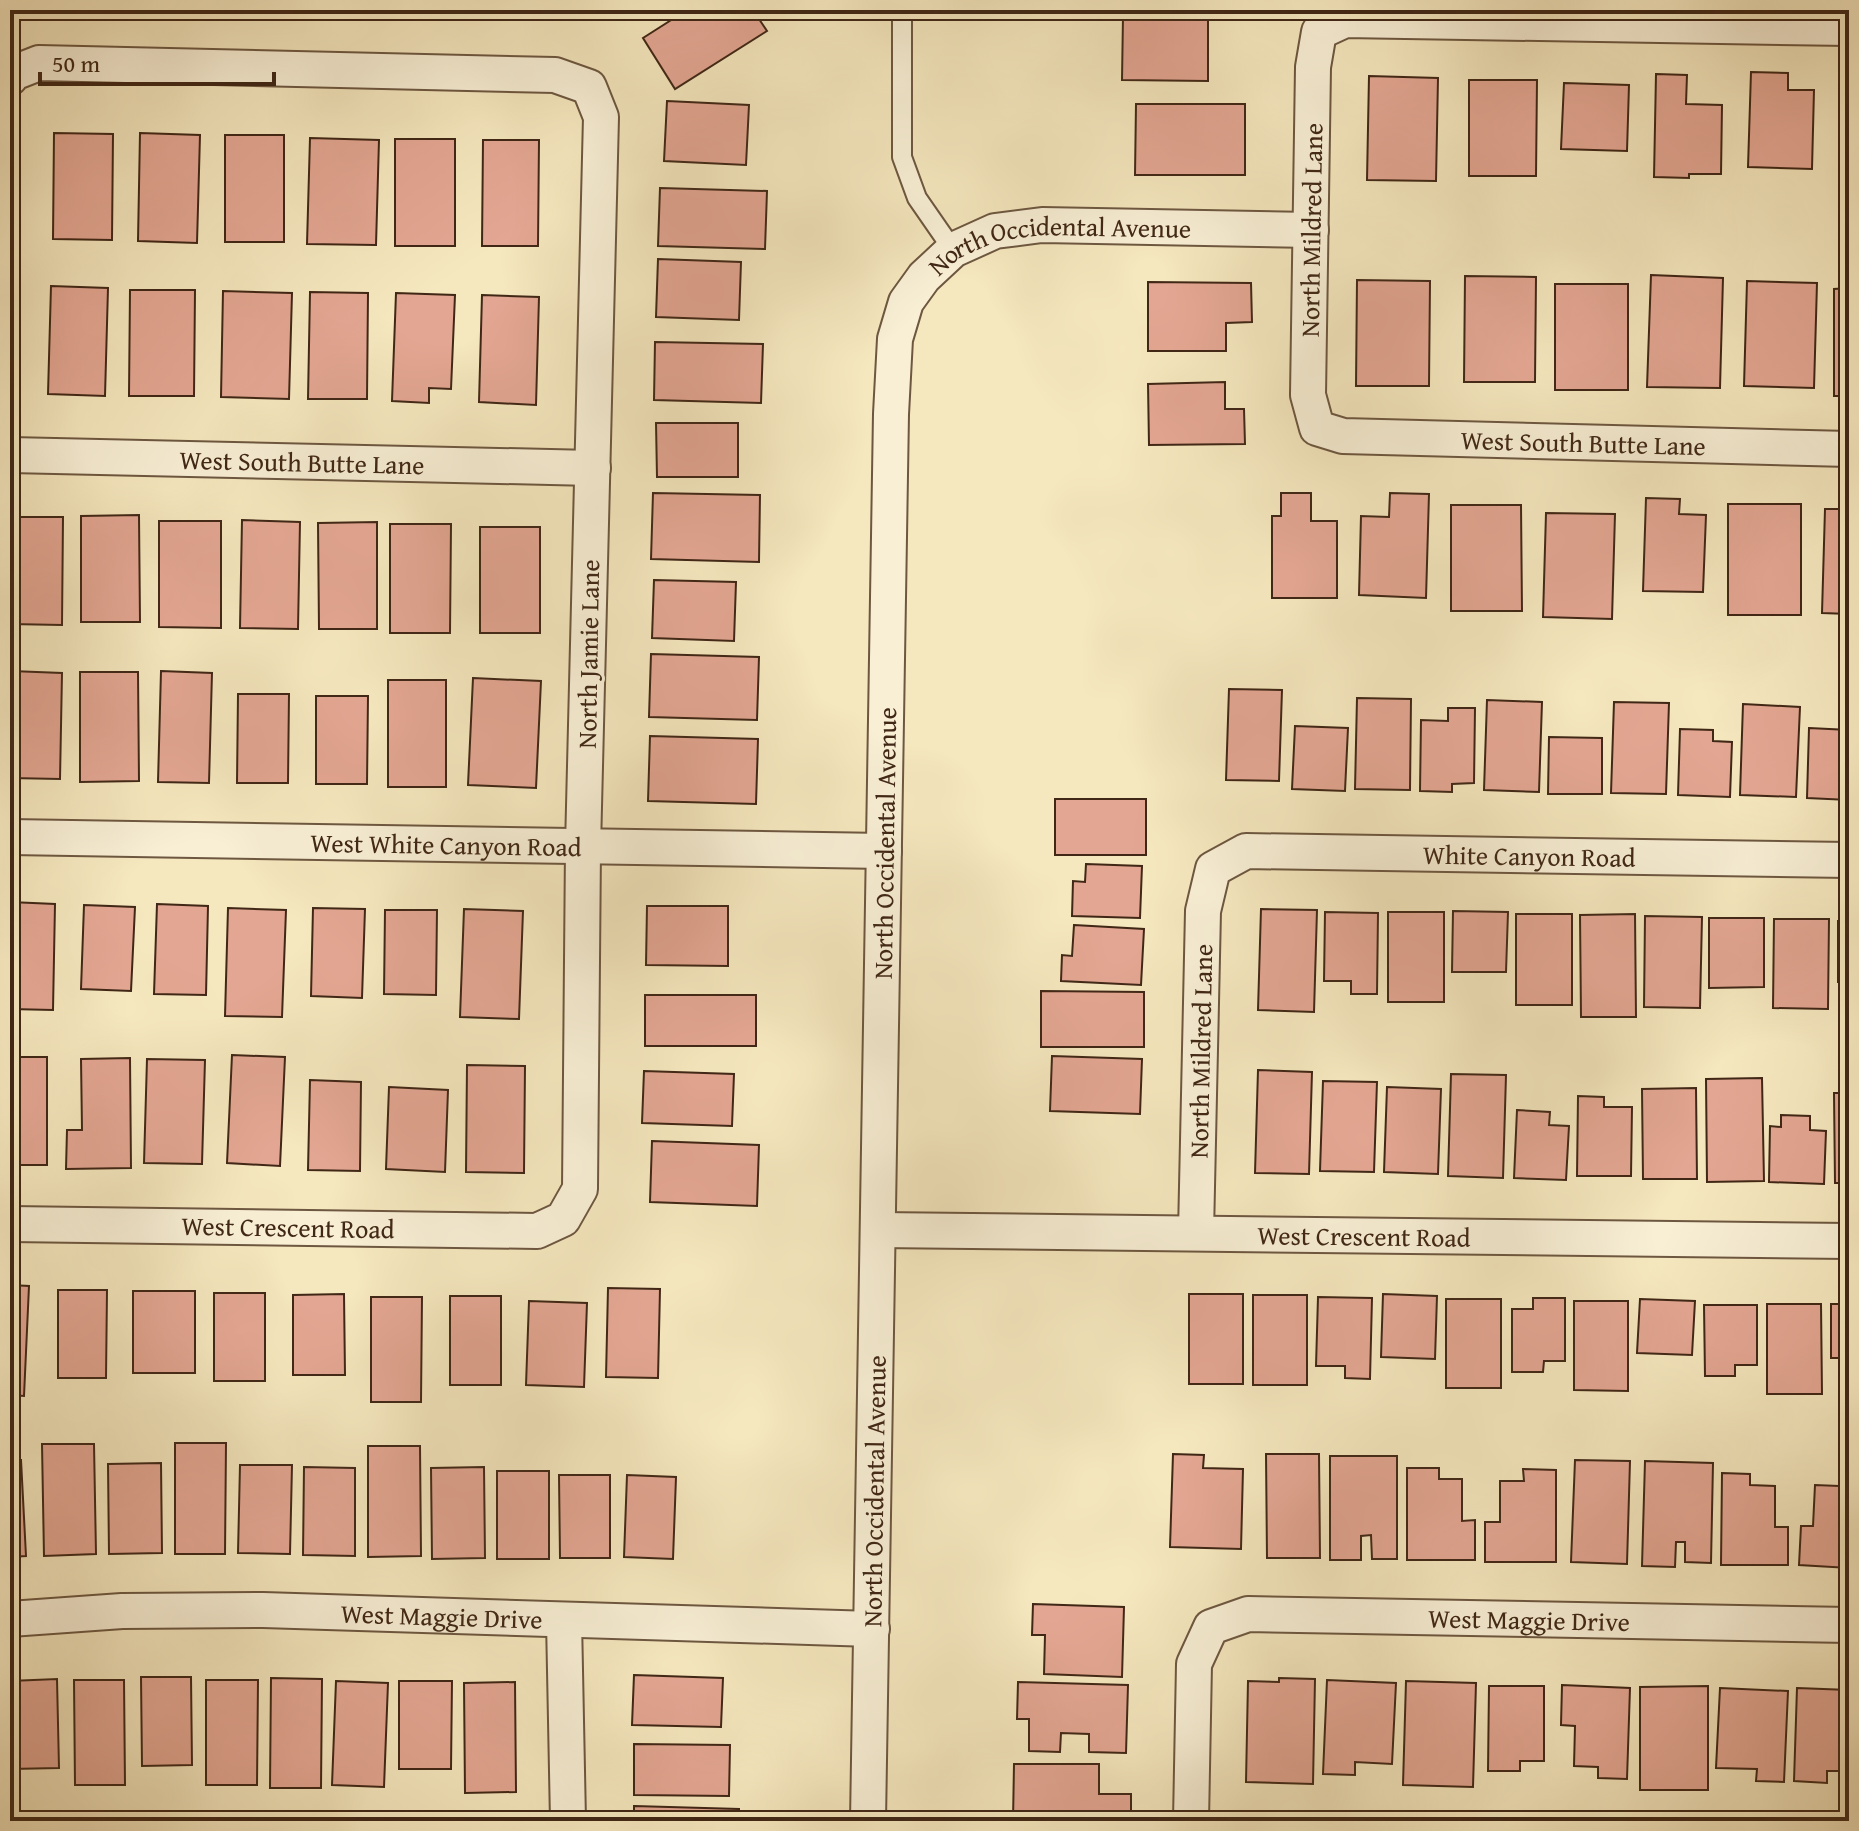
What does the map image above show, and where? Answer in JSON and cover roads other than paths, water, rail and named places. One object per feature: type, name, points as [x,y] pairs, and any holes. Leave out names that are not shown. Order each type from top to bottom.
[{"type":"street","name":"North Mildred Lane","points":[[1317,428],[1308,395],[1313,67],[1319,32],[1345,20],[1849,28]]},
{"type":"street","name":"North Jamie Lane","points":[[11,76],[39,63],[555,75],[589,87],[601,117],[583,847],[580,1189],[563,1219]]},
{"type":"street","name":"North Occidental Avenue","points":[[868,1821],[891,414],[895,339],[906,302],[924,277],[953,250],[995,231],[1042,225],[1311,230]]},
{"type":"street","name":"West South Butte Lane","points":[[1317,428],[1343,436],[1849,449]]},
{"type":"street","name":"West South Butte Lane","points":[[10,455],[593,468]]},
{"type":"street","name":"West White Canyon Road","points":[[10,837],[884,851]]},
{"type":"street","name":"White Canyon Road","points":[[1213,869],[1246,851],[1849,860]]},
{"type":"street","name":"North Mildred Lane","points":[[1196,1233],[1203,911],[1213,869]]},
{"type":"street","name":"West Crescent Road","points":[[10,1224],[537,1231],[563,1219]]},
{"type":"street","name":"West Crescent Road","points":[[878,1230],[1849,1241]]},
{"type":"street","name":"West Maggie Drive","points":[[10,1619],[122,1611],[263,1610],[872,1629]]},
{"type":"street","name":"West Maggie Drive","points":[[1191,1821],[1194,1664],[1211,1627],[1248,1614],[1849,1625]]},
{"type":"street","points":[[564,1620],[568,1821]]},
{"type":"lane","points":[[902,10],[902,157],[917,198],[953,250]]}]
